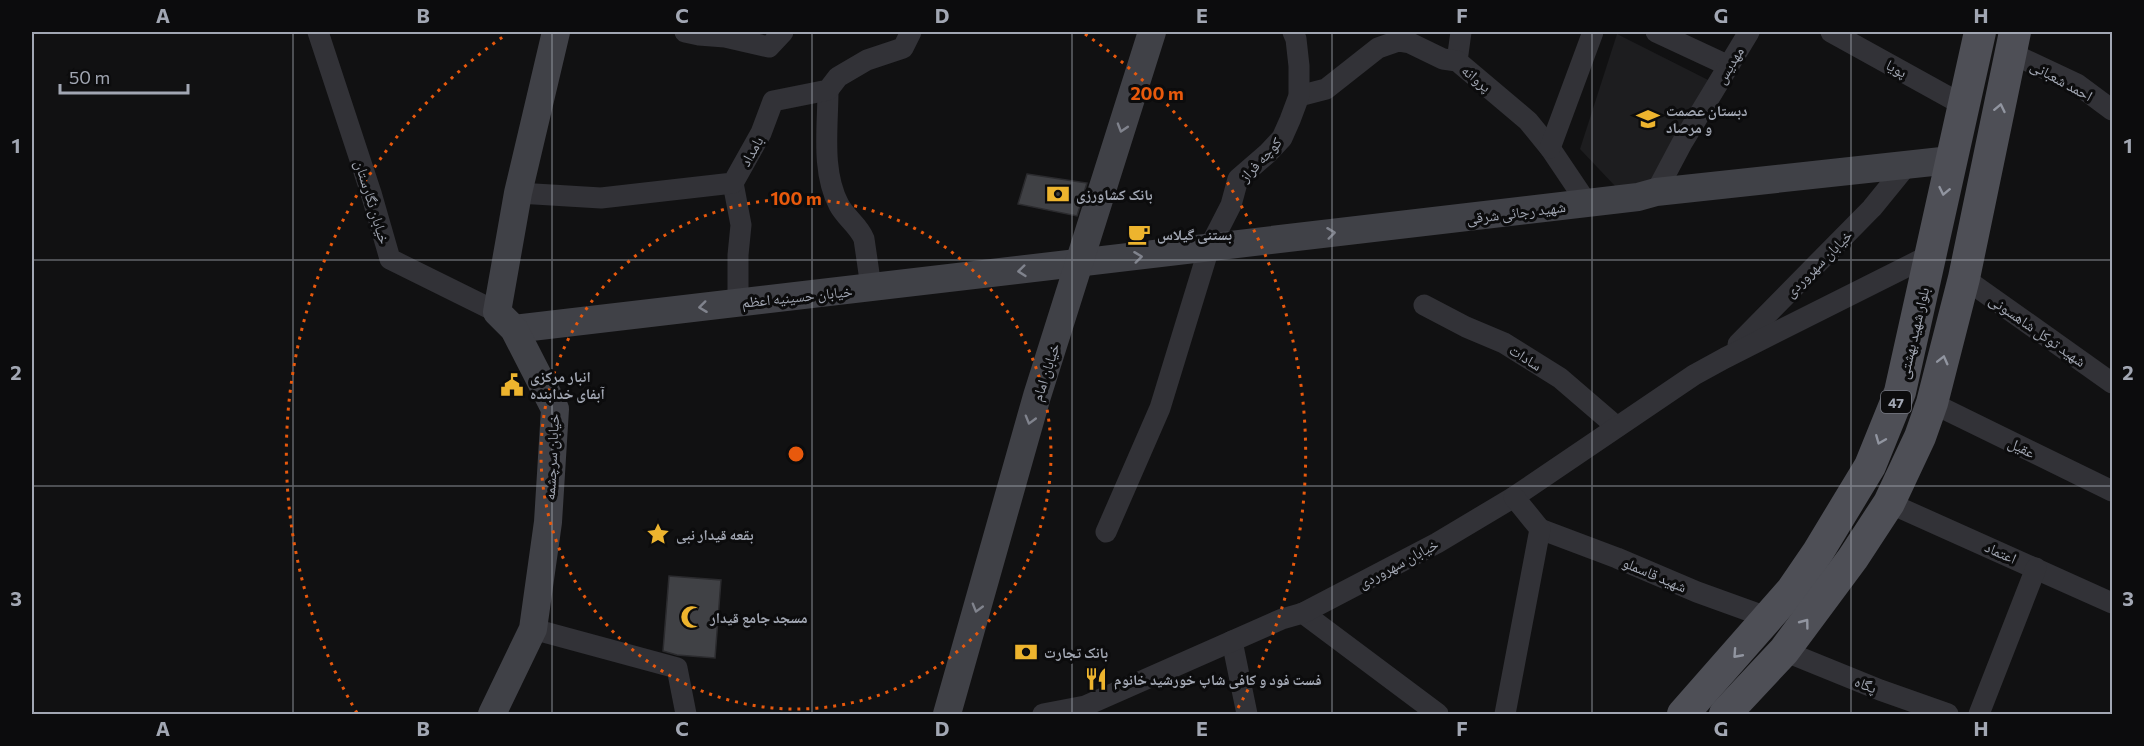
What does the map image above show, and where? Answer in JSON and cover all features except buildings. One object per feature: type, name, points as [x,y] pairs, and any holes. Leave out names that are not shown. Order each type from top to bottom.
[{"type":"main road","name":"بلوار شهید بهشتی","points":[[1683,714],[1792,590],[1870,466],[1900,392],[1980,32]]},
{"type":"main road","name":"47","points":[[1725,714],[1784,651],[1853,558],[1889,503],[1920,437],[1932,403],[1964,278],[2013,42]]},
{"type":"main road","points":[[1952,157],[1963,141],[1972,137],[1980,141],[1989,162]]},
{"type":"street","name":"خیابان نگارستان","points":[[318,32],[390,260],[506,320]]},
{"type":"street","points":[[506,320],[518,193],[556,32]]},
{"type":"street","points":[[685,32],[725,37],[770,47],[783,32]]},
{"type":"street","points":[[871,288],[864,239],[838,204],[828,171],[828,90],[838,77],[867,60],[903,48],[911,32]]},
{"type":"street","name":"خیابان امام","points":[[947,714],[1037,396],[1152,32]]},
{"type":"street","points":[[1457,61],[1461,32]]},
{"type":"street","points":[[1550,148],[1593,32]]},
{"type":"street","points":[[1656,32],[1729,66]]},
{"type":"street","name":"مهدیس","points":[[1647,195],[1682,143],[1749,32]]},
{"type":"street","name":"پویا","points":[[1831,32],[1964,105]]},
{"type":"street","name":"کوچه فراز","points":[[1106,532],[1160,408],[1209,248],[1231,205],[1238,179],[1282,138],[1299,96],[1296,34]]},
{"type":"street","name":"پروانه","points":[[1299,96],[1326,89],[1378,48],[1398,41],[1410,43],[1443,59],[1457,61],[1528,121],[1550,148],[1587,203]]},
{"type":"street","name":"احمد شعبانی","points":[[2013,42],[2112,110]]},
{"type":"street","name":"بامداد","points":[[518,193],[601,198],[733,183],[761,134],[773,101],[828,90]]},
{"type":"street","name":"شهید رجائی شرقی","points":[[1080,264],[1907,165],[1952,157]]},
{"type":"street","name":"خیابان سهروردی","points":[[1725,358],[1872,208],[1907,165]]},
{"type":"street","points":[[733,183],[741,225],[738,255],[738,303]]},
{"type":"street","name":"خیابان سهروردی","points":[[1043,714],[1085,706],[1282,619],[1303,613],[1437,543],[1514,497],[1694,375],[1930,255]]},
{"type":"street","name":"خیابان حسینیه اعظم","points":[[506,320],[738,303],[1080,264]]},
{"type":"street","name":"شهید توکل شاهسونی","points":[[1964,278],[2112,383]]},
{"type":"street","name":"سادات","points":[[1424,305],[1466,327],[1504,343],[1560,378],[1617,426]]},
{"type":"street","name":"خیابان سرچشمه","points":[[492,714],[533,629],[548,522],[555,409],[506,320]]},
{"type":"street","name":"عقیل","points":[[1932,403],[2112,491]]},
{"type":"street","points":[[1505,714],[1540,529],[1514,497]]},
{"type":"street","name":"اعتماد","points":[[1889,503],[2112,603]]},
{"type":"street","name":"شهید قاسملو","points":[[1540,529],[1697,592],[1769,618]]},
{"type":"street","points":[[1979,714],[2036,568]]},
{"type":"street","points":[[1303,613],[1438,714]]},
{"type":"street","points":[[533,629],[677,668],[686,714]]},
{"type":"street","points":[[1232,641],[1246,714]]},
{"type":"street","name":"پگاه","points":[[1784,651],[1880,690],[1948,714]]},
{"type":"shaded area","name":"دبستان عصمت و مرصاد","points":[[1617,34],[1726,89],[1667,181],[1616,187],[1580,149]]},
{"type":"place","name":"دبستان عصمت و مرصاد","points":[[1648,119]]},
{"type":"place","name":"بانک کشاورزی","points":[[1058,194]]},
{"type":"place","name":"بستنی گیلاس","points":[[1139,234]]},
{"type":"place","name":"انبار مرکزی آبفای خدابنده","points":[[512,385]]},
{"type":"place","name":"بقعه قیدار نبی","points":[[658,534]]},
{"type":"place","name":"مسجد جامع قیدار","points":[[692,617]]},
{"type":"place","name":"بانک تجارت","points":[[1026,652]]},
{"type":"place","name":"فست فود و کافی شاپ خورشید خانوم","points":[[1096,679]]}]
